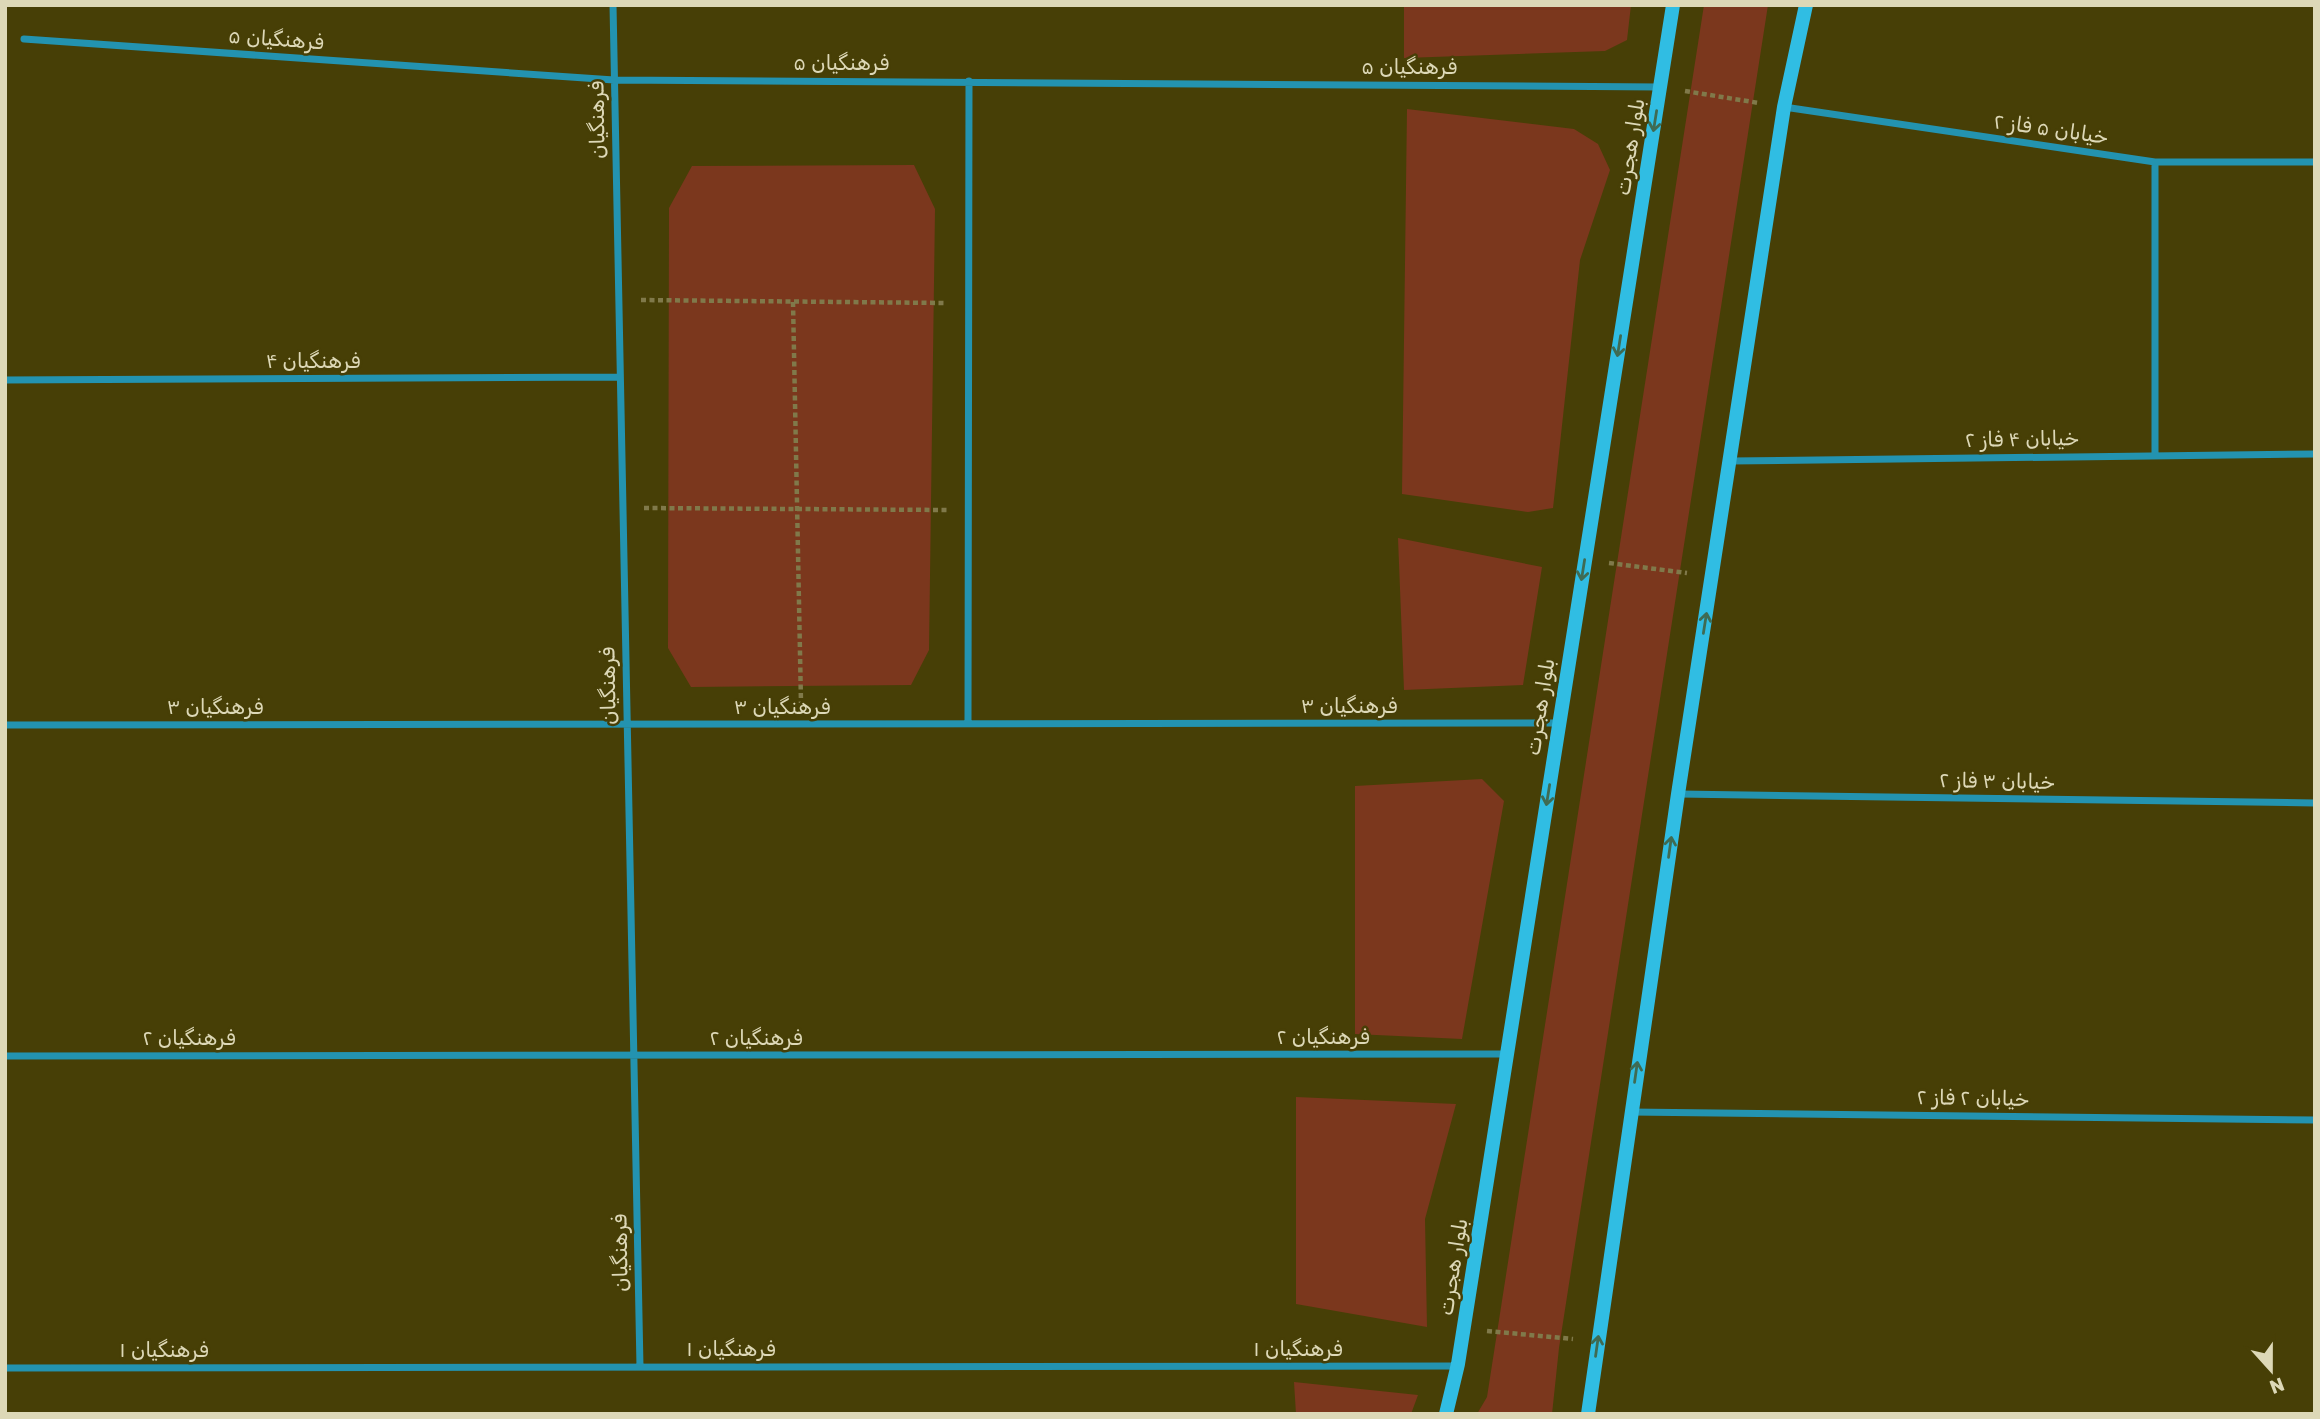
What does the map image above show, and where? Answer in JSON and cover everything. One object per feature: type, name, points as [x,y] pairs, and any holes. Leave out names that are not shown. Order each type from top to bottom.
[{"type":"main road","name":"بلوار هجرت","points":[[1446,1414],[1464,1329],[1673,5]]},
{"type":"main road","points":[[1588,1414],[1678,794],[1784,107],[1806,5]]},
{"type":"street","name":"فرهنگیان","points":[[612,5],[639,1367]]},
{"type":"street","name":"فرهنگیان ۵","points":[[24,39],[614,80],[1660,87]]},
{"type":"street","points":[[968,724],[969,81]]},
{"type":"street","name":"خیابان ۵ فاز ۲","points":[[1784,107],[2155,162],[2315,162]]},
{"type":"street","points":[[2155,162],[2155,454]]},
{"type":"street","name":"فرهنگیان ۴","points":[[5,380],[620,377]]},
{"type":"street","name":"خیابان ۴ فاز ۲","points":[[1730,461],[2315,454]]},
{"type":"street","name":"فرهنگیان ۳","points":[[5,725],[1559,723]]},
{"type":"street","name":"خیابان ۳ فاز ۲","points":[[1678,794],[2315,803]]},
{"type":"street","name":"فرهنگیان ۲","points":[[5,1056],[1507,1054]]},
{"type":"street","name":"خیابان ۲ فاز ۲","points":[[1631,1112],[2315,1120]]},
{"type":"street","name":"فرهنگیان ۱","points":[[5,1368],[1458,1366]]},
{"type":"path","points":[[1660,87],[1784,107]]},
{"type":"path","points":[[618,300],[969,303]]},
{"type":"path","points":[[793,302],[802,724]]},
{"type":"path","points":[[622,508],[969,510]]},
{"type":"path","points":[[1585,561],[1712,576]]},
{"type":"path","points":[[1464,1329],[1598,1341]]},
{"type":"shaded area","points":[[1404,5],[1631,5],[1627,40],[1605,51],[1404,58]]},
{"type":"shaded area","points":[[1704,5],[1768,5],[1559,1348],[1552,1414],[1477,1414],[1487,1397]]},
{"type":"shaded area","points":[[1407,109],[1574,129],[1598,144],[1610,170],[1580,260],[1553,508],[1528,512],[1402,494]]},
{"type":"shaded area","points":[[914,165],[935,209],[929,650],[911,685],[691,687],[668,648],[669,208],[692,166]]},
{"type":"shaded area","points":[[1398,538],[1542,567],[1523,685],[1404,690]]},
{"type":"shaded area","points":[[1482,779],[1504,801],[1462,1039],[1355,1034],[1355,786]]},
{"type":"shaded area","points":[[1296,1097],[1456,1104],[1425,1219],[1427,1327],[1296,1304]]},
{"type":"shaded area","points":[[1294,1382],[1418,1395],[1411,1414],[1296,1414]]}]
